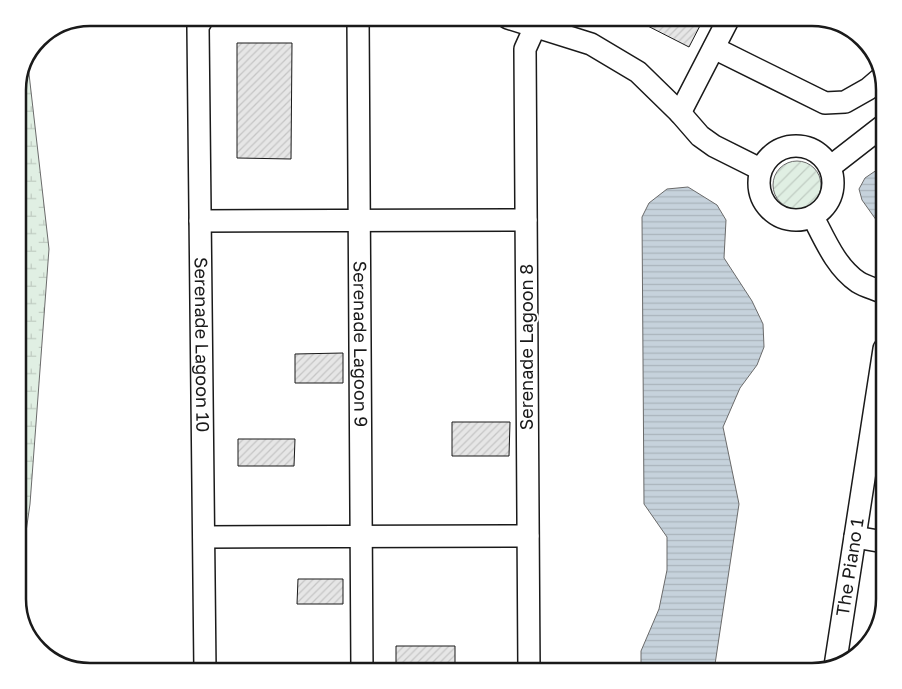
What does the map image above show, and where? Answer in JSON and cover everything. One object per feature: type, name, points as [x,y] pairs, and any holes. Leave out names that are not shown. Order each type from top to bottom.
[{"type":"street","name":"Serenade Lagoon 10","points":[[199,26],[206,663]]},
{"type":"street","name":"Serenade Lagoon 9","points":[[358,26],[362,663]]},
{"type":"street","name":"Serenade Lagoon 8","points":[[528,663],[525,49],[535,26]]},
{"type":"street","points":[[549,26],[591,44],[638,72],[680,113],[700,136],[714,146],[760,169]]},
{"type":"street","points":[[680,113],[725,26]]},
{"type":"street","points":[[714,48],[825,103],[845,102],[875,83]]},
{"type":"street","points":[[830,167],[876,132]]},
{"type":"street","points":[[795,145],[816,150],[830,167],[834,186],[828,204],[813,217],[791,221],[770,211],[759,192],[760,169],[774,152],[795,145]]},
{"type":"street","points":[[813,217],[840,265],[859,283],[876,290]]},
{"type":"street","points":[[200,221],[526,220]]},
{"type":"street","name":"The Piano 1","points":[[836,658],[876,401]]},
{"type":"street","points":[[204,537],[528,536]]},
{"type":"street","points":[[855,537],[876,541]]},
{"type":"green space","points":[[29,71],[49,249],[30,504],[26,532],[26,86]]},
{"type":"green space","points":[[792,161],[802,161],[814,168],[821,180],[821,190],[814,202],[802,209],[792,209],[784,205],[777,198],[773,190],[773,180],[777,172],[784,165]]},
{"type":"shaded area","points":[[876,170],[876,220],[862,200],[859,189],[865,178]]},
{"type":"shaded area","points":[[688,187],[717,205],[726,220],[724,258],[752,301],[763,324],[764,347],[757,365],[740,388],[723,427],[739,504],[715,663],[641,663],[641,651],[659,609],[667,570],[667,537],[644,504],[642,217],[649,203],[667,189]]},
{"type":"building","points":[[648,26],[700,26],[689,47]]},
{"type":"building","points":[[237,43],[292,43],[291,159],[237,158]]},
{"type":"building","points":[[343,353],[343,383],[295,383],[295,354]]},
{"type":"building","points":[[452,422],[510,422],[509,456],[452,456]]},
{"type":"building","points":[[238,439],[295,439],[294,466],[238,466]]},
{"type":"building","points":[[298,579],[343,579],[343,604],[297,604]]},
{"type":"building","points":[[396,646],[455,646],[455,663],[396,663]]}]
